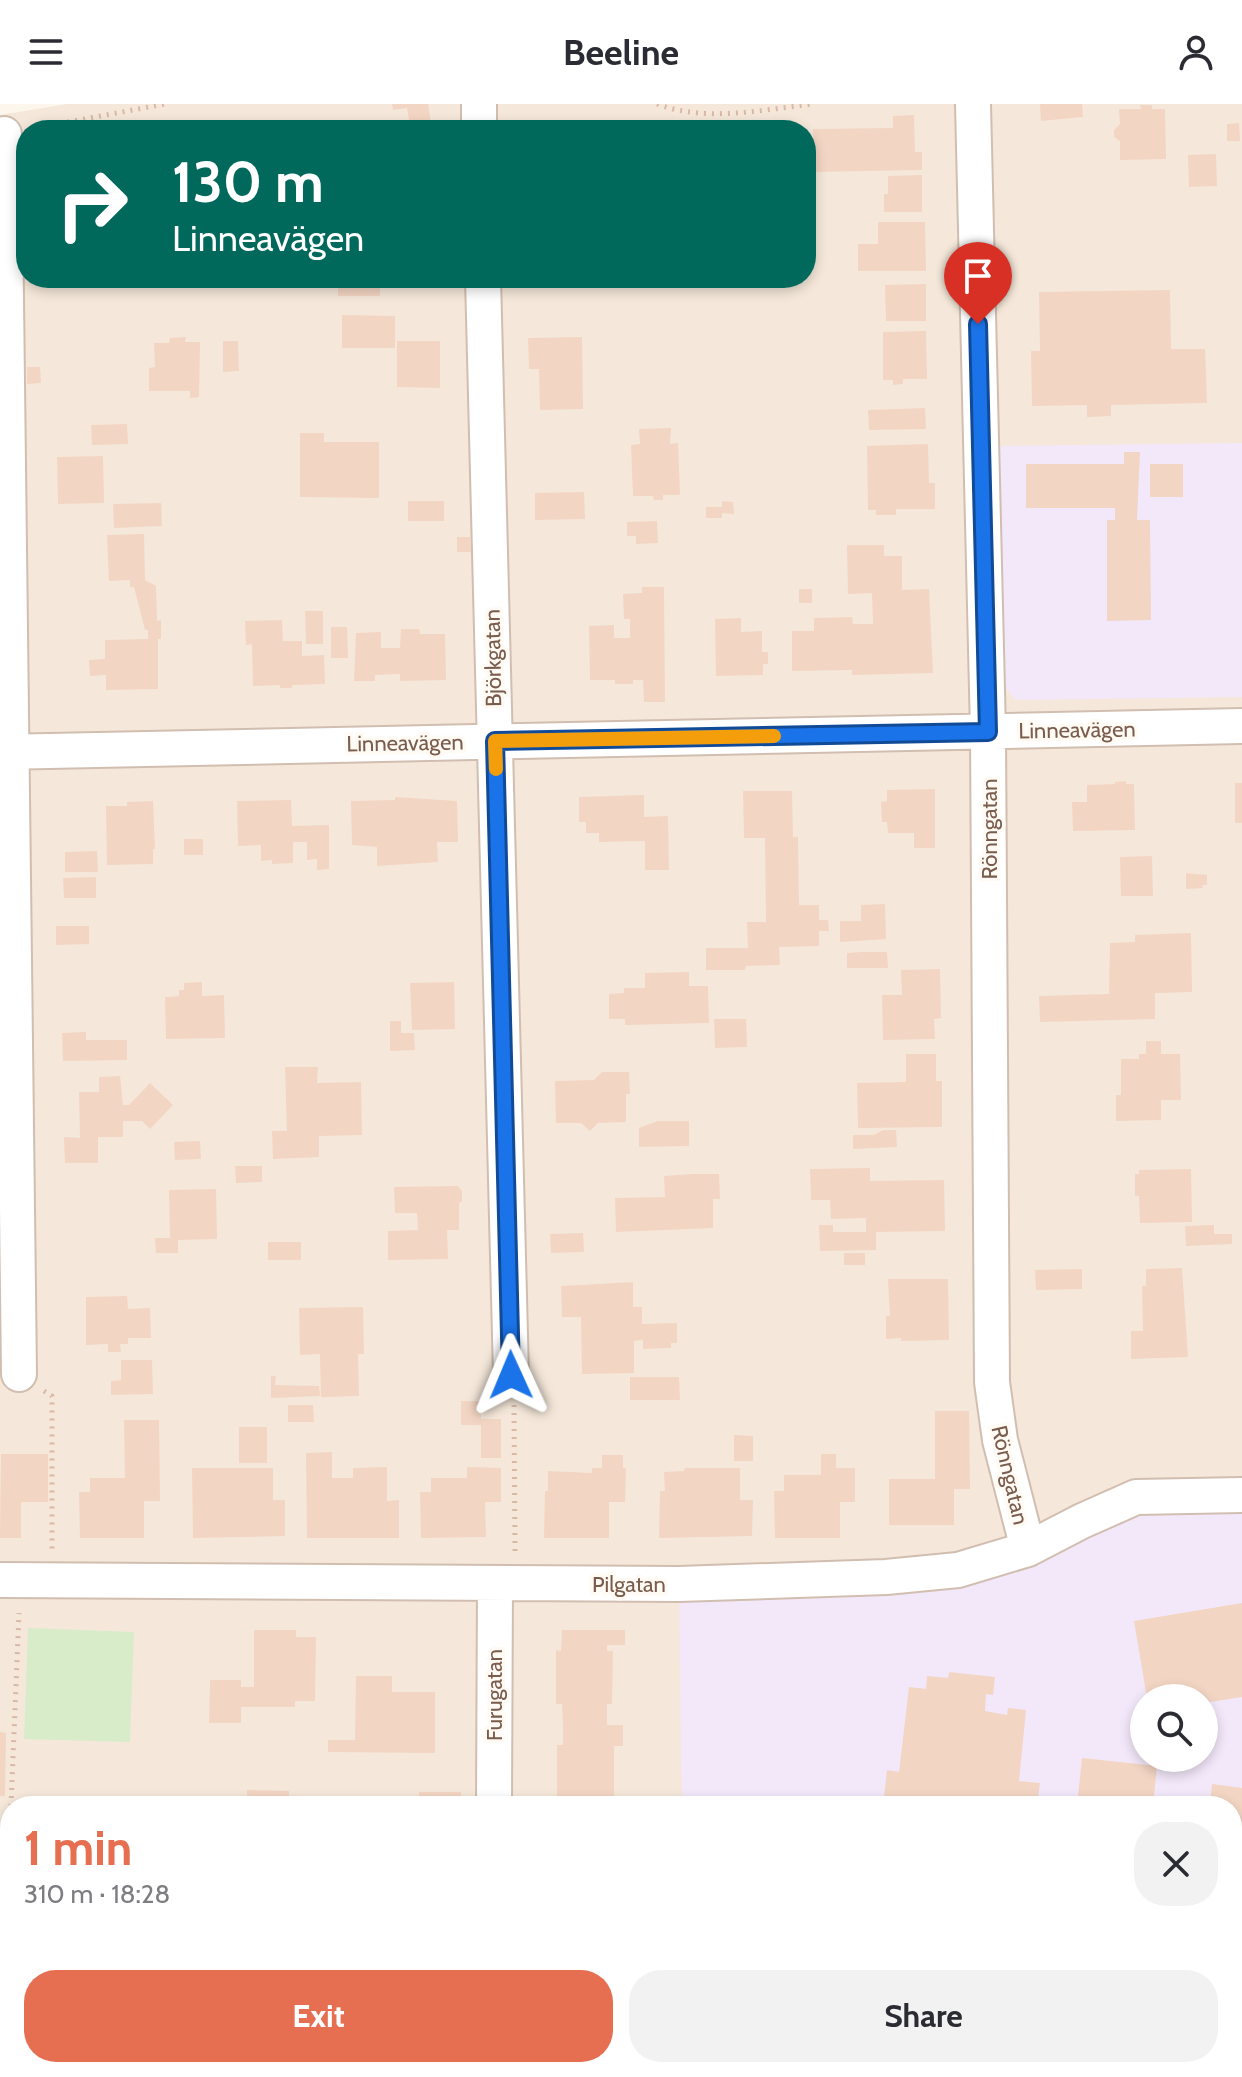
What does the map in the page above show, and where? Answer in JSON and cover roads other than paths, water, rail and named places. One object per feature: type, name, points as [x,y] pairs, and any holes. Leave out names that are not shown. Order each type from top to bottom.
[{"type":"street","name":"Rönngatan","points":[[973,104],[988,732],[992,1382],[1000,1440],[1028,1549]]},
{"type":"street","points":[[4,134],[6,752],[19,1374]]},
{"type":"street","name":"Björkgatan","points":[[483,288],[511,1375]]},
{"type":"street","name":"Linneavägen","points":[[6,752],[1242,726]]},
{"type":"street","name":"Pilgatan","points":[[24,1580],[679,1584],[886,1577],[958,1570],[1028,1549],[1136,1497],[1242,1495]]},
{"type":"street","name":"Furugatan","points":[[494,1796],[505,1584]]}]
